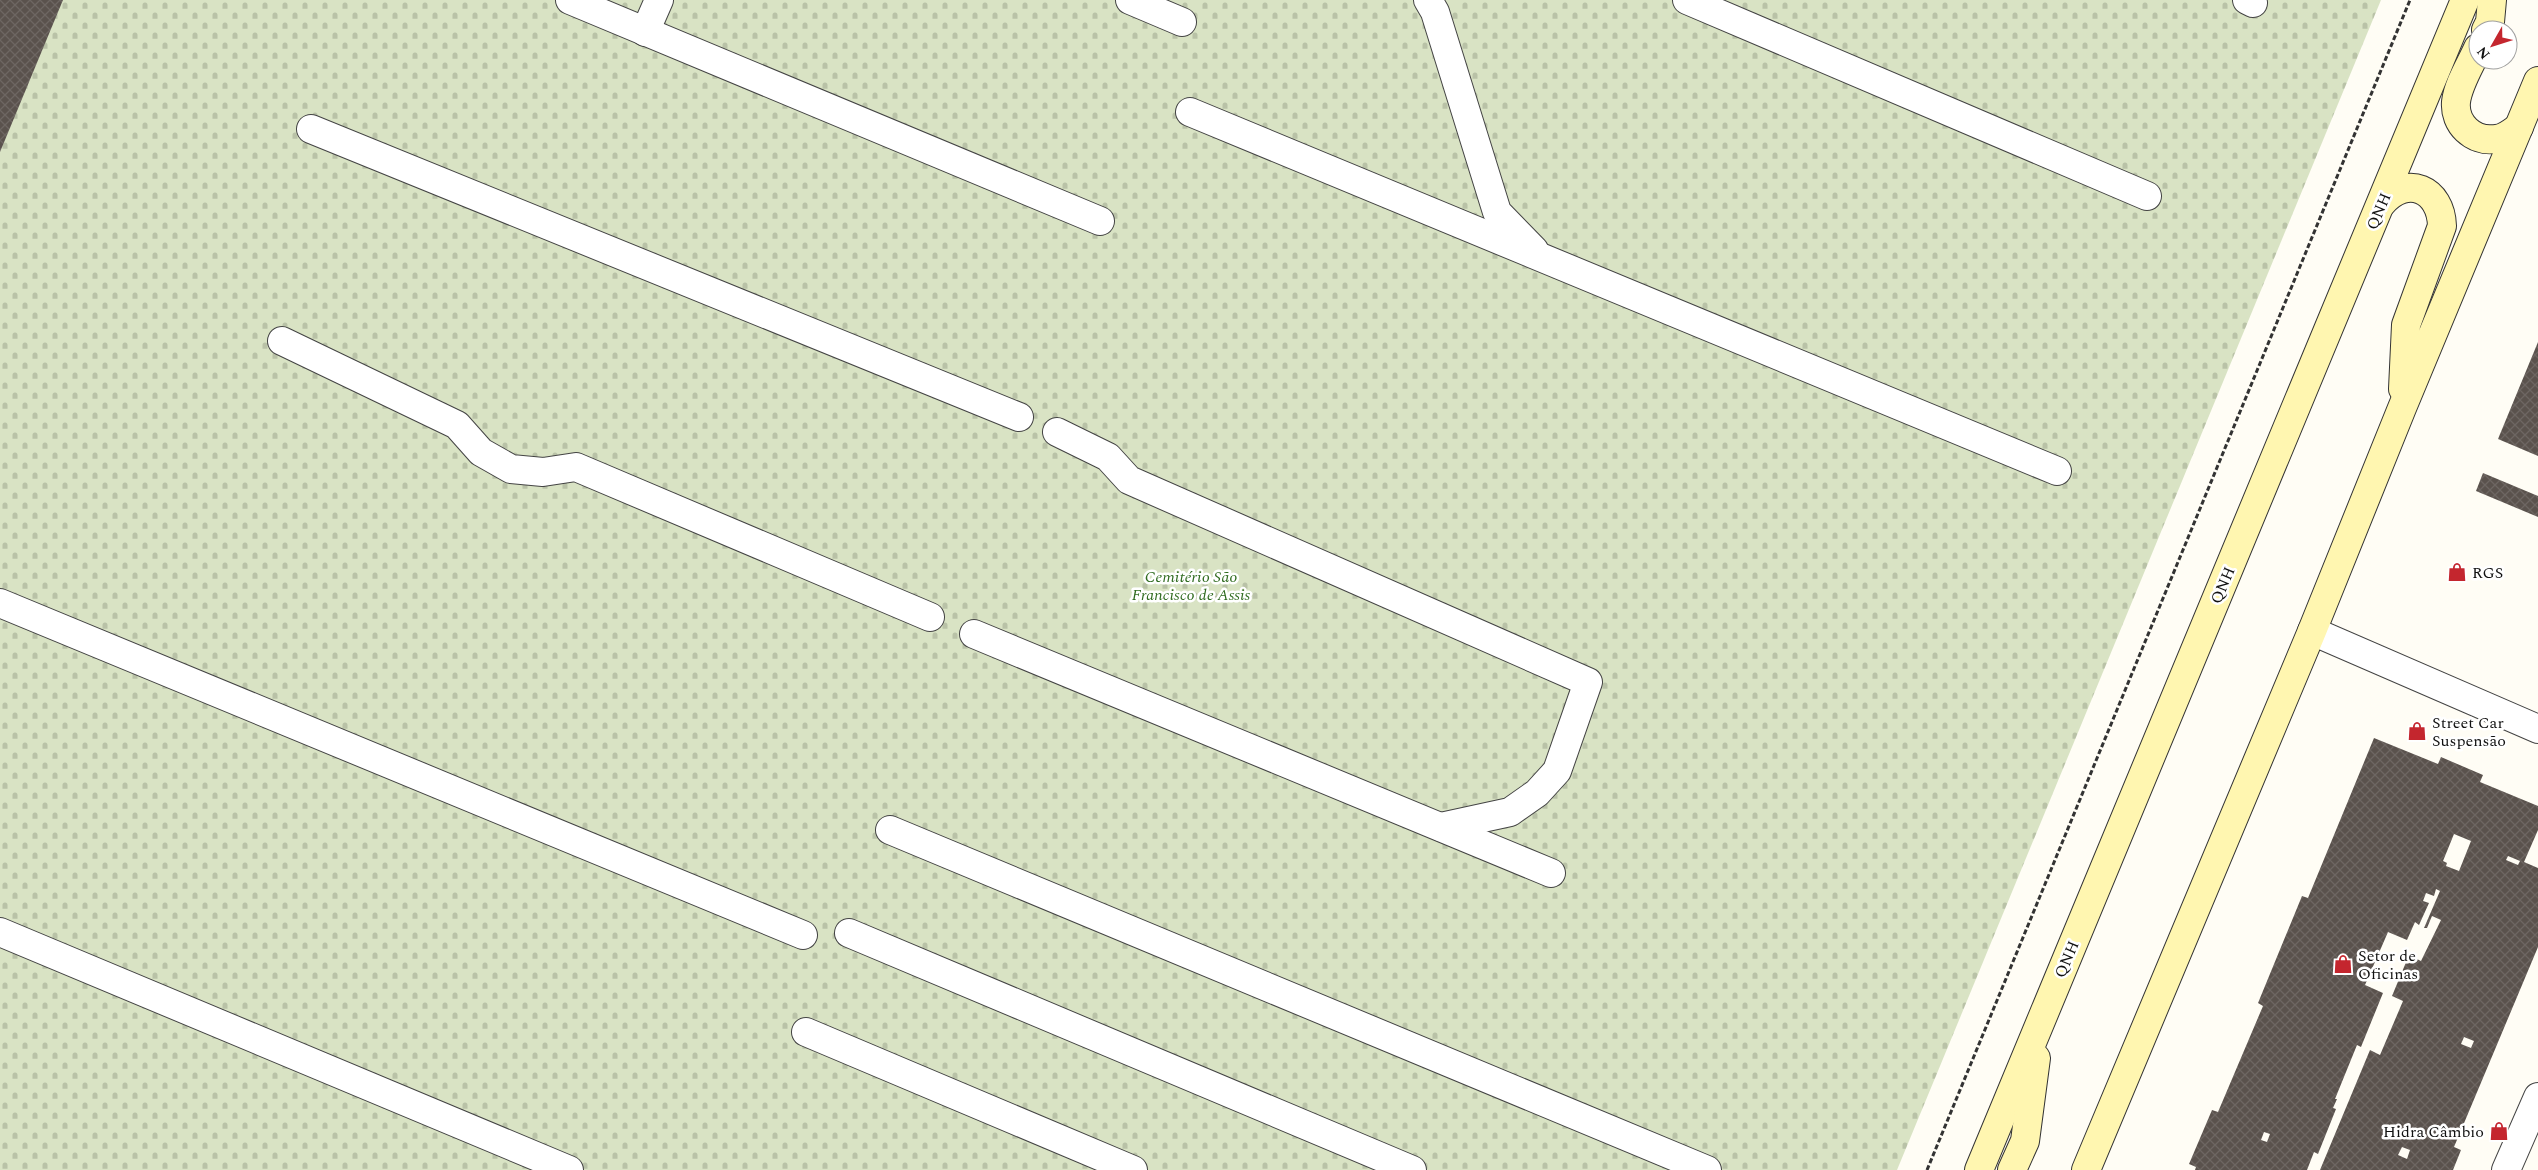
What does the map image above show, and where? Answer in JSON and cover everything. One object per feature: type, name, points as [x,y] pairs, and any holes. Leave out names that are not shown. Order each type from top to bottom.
[{"type":"street","points":[[570,0],[1100,221]]},
{"type":"street","points":[[645,32],[659,0]]},
{"type":"street","points":[[1130,0],[1182,22]]},
{"type":"street","points":[[1428,0],[1435,12],[1497,212],[1540,257]]},
{"type":"street","points":[[1687,0],[2147,196]]},
{"type":"street","name":"QNH","points":[[1979,1170],[2465,0]]},
{"type":"street","points":[[2490,20],[2492,0]]},
{"type":"street","points":[[2469,70],[2456,101],[2457,114],[2462,126],[2472,135],[2496,140],[2518,127]]},
{"type":"street","points":[[2086,1170],[2312,631],[2402,408],[2538,81]]},
{"type":"street","points":[[1190,112],[2057,471]]},
{"type":"street","points":[[311,129],[1019,417]]},
{"type":"street","points":[[2382,203],[2399,189],[2420,189],[2430,194],[2438,203],[2442,214],[2440,231],[2406,325],[2402,408]]},
{"type":"street","points":[[282,341],[456,425],[481,452],[511,469],[543,472],[576,467],[930,618]]},
{"type":"street","points":[[1057,432],[1108,457],[1129,480],[1588,682],[1557,771],[1537,793],[1510,812],[1442,827]]},
{"type":"street","points":[[0,603],[803,935]]},
{"type":"street","points":[[2312,631],[2538,729]]},
{"type":"street","points":[[974,634],[1442,827],[1551,874]]},
{"type":"street","points":[[890,830],[1707,1170]]},
{"type":"street","points":[[0,932],[569,1170]]},
{"type":"street","points":[[849,933],[1412,1170]]},
{"type":"street","points":[[2012,1170],[2025,1141],[2040,1021]]},
{"type":"street","points":[[806,1032],[1133,1170]]},
{"type":"street","points":[[2506,1170],[2538,1097]]},
{"type":"path","points":[[1927,1170],[2410,0]]},
{"type":"green space","name":"Cemitério São Francisco de Assis","points":[[54,0],[2381,0],[1897,1170],[0,1170],[0,131]]},
{"type":"building","points":[[0,0],[63,0],[0,152]]},
{"type":"building","points":[[2538,342],[2538,456],[2498,439]]},
{"type":"building","points":[[2483,473],[2538,496],[2538,517],[2476,491]]},
{"type":"building","points":[[2374,738],[2438,764],[2441,757],[2483,775],[2480,782],[2538,806],[2538,830],[2524,862],[2538,868],[2538,947],[2454,1147],[2461,1150],[2453,1170],[2320,1170],[2370,1050],[2380,1055],[2403,1001],[2392,996],[2409,955],[2421,961],[2441,920],[2432,916],[2427,928],[2424,928],[2440,891],[2436,889],[2434,896],[2426,893],[2423,901],[2429,903],[2419,925],[2415,922],[2407,940],[2388,932],[2365,985],[2383,993],[2361,1047],[2357,1045],[2335,1099],[2337,1099],[2333,1108],[2336,1109],[2318,1154],[2314,1152],[2307,1170],[2195,1170],[2196,1167],[2189,1164],[2212,1110],[2218,1112],[2263,1006],[2258,1003],[2302,896],[2308,898]],"holes":[[[2454,834],[2471,841],[2459,871],[2446,866],[2447,863],[2443,861]],[[2508,856],[2520,861],[2518,865],[2506,860]],[[2464,1037],[2474,1041],[2471,1048],[2461,1044]],[[2264,1132],[2270,1134],[2267,1142],[2261,1140]],[[2402,1147],[2410,1150],[2407,1159],[2398,1155]]]},
{"type":"place","name":"RGS","points":[[2457,572]]},
{"type":"place","name":"Street Car Suspensão","points":[[2417,731]]},
{"type":"place","name":"Setor de Oficinas","points":[[2343,964]]},
{"type":"place","name":"Hidra Câmbio","points":[[2499,1131]]}]
